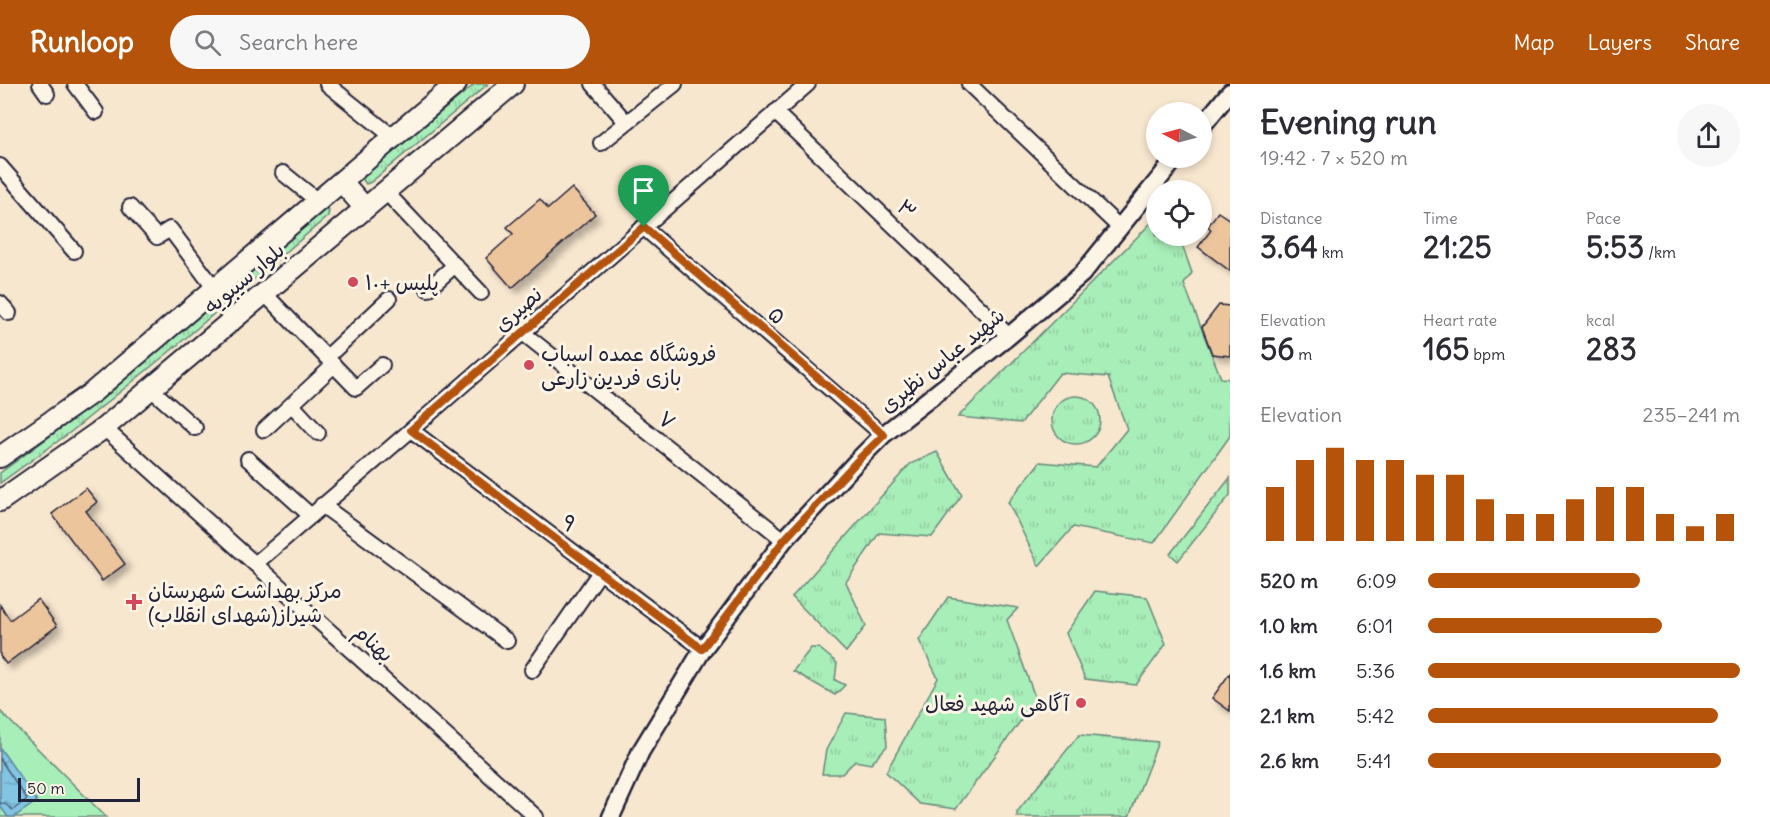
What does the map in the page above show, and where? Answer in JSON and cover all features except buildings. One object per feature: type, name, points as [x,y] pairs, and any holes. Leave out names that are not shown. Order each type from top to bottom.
[{"type":"main road","name":"بلوار سیبویه","points":[[0,458],[93,392],[456,84]]},
{"type":"main road","name":"بلوار سیبویه","points":[[0,501],[104,428],[513,84]]},
{"type":"main road","points":[[342,182],[365,208]]},
{"type":"street","points":[[75,84],[96,112]]},
{"type":"street","points":[[327,84],[393,137]]},
{"type":"street","points":[[593,84],[626,122]]},
{"type":"street","points":[[601,143],[675,84]]},
{"type":"street","name":"نصیری","points":[[255,564],[808,84]]},
{"type":"street","points":[[969,84],[1119,227]]},
{"type":"street","points":[[1212,114],[1230,92]]},
{"type":"street","name":"۳","points":[[776,112],[1009,336]]},
{"type":"street","points":[[0,166],[74,251]]},
{"type":"street","name":"شهید عباس نظیری","points":[[611,817],[641,751],[702,649],[784,540],[884,435],[1009,336],[1082,274],[1168,168]]},
{"type":"street","points":[[283,173],[319,201]]},
{"type":"street","points":[[385,191],[481,293]]},
{"type":"street","points":[[130,207],[157,237],[170,229],[215,290]]},
{"type":"street","name":"۵","points":[[644,227],[884,435]]},
{"type":"street","points":[[428,289],[455,265]]},
{"type":"street","points":[[264,293],[356,388],[382,365]]},
{"type":"street","points":[[264,430],[292,405],[389,299]]},
{"type":"street","name":"۷","points":[[523,333],[784,540]]},
{"type":"street","points":[[151,389],[195,428]]},
{"type":"street","points":[[292,405],[318,433]]},
{"type":"street","name":"بهنام","points":[[104,428],[536,817]]},
{"type":"street","name":"۹","points":[[411,430],[702,649]]},
{"type":"street","points":[[248,459],[311,516]]},
{"type":"street","points":[[322,506],[507,641]]},
{"type":"street","points":[[532,670],[600,572]]},
{"type":"green space","points":[[475,84],[488,84],[366,184],[363,180],[365,175]]},
{"type":"green space","points":[[325,210],[329,211],[328,216],[174,348],[72,431],[0,483],[0,473],[90,407]]},
{"type":"green space","points":[[1146,228],[1146,246],[1183,246],[1192,273],[1184,284],[1221,378],[1230,379],[1230,436],[1154,543],[1073,527],[1039,566],[1008,502],[1040,462],[1096,467],[1127,429],[1108,377],[1060,373],[1021,423],[958,417]]},
{"type":"green space","points":[[1071,396],[1081,396],[1096,406],[1100,420],[1099,429],[1090,440],[1081,444],[1071,444],[1056,434],[1052,425],[1052,415],[1062,400]]},
{"type":"green space","points":[[937,452],[962,495],[932,537],[879,533],[846,582],[866,626],[846,652],[792,597],[910,464]]},
{"type":"green space","points":[[1230,478],[1230,495],[1178,561],[1170,554]]},
{"type":"green space","points":[[1095,591],[1147,597],[1166,644],[1136,685],[1085,679],[1066,633]]},
{"type":"green space","points":[[948,597],[1018,608],[1007,620],[1036,700],[956,809],[920,804],[886,772],[938,678],[919,640]]},
{"type":"green space","points":[[811,648],[819,648],[837,663],[835,680],[845,685],[835,695],[793,671]]},
{"type":"green space","points":[[0,711],[106,817],[0,817]]},
{"type":"green space","points":[[846,713],[885,717],[887,746],[871,764],[855,761],[842,774],[822,774],[826,750]]},
{"type":"green space","points":[[1079,735],[1158,742],[1129,817],[1017,817],[1017,812]]},
{"type":"water","points":[[0,748],[37,801],[14,817],[8,817],[0,806]]},
{"type":"place","name":"پلیس +۱۰","points":[[353,282]]},
{"type":"place","name":"فروشگاه عمده اسباب بازی فردین زارعی","points":[[529,365]]},
{"type":"place","name":"مرکز بهداشت شهرستان شیراز(شهدای انقلاب)","points":[[134,602]]},
{"type":"place","name":"آگاهی شهید فعال","points":[[1081,703]]},
{"type":"route","points":[[644,227],[884,435],[784,540],[702,649],[411,430],[644,227]]}]
